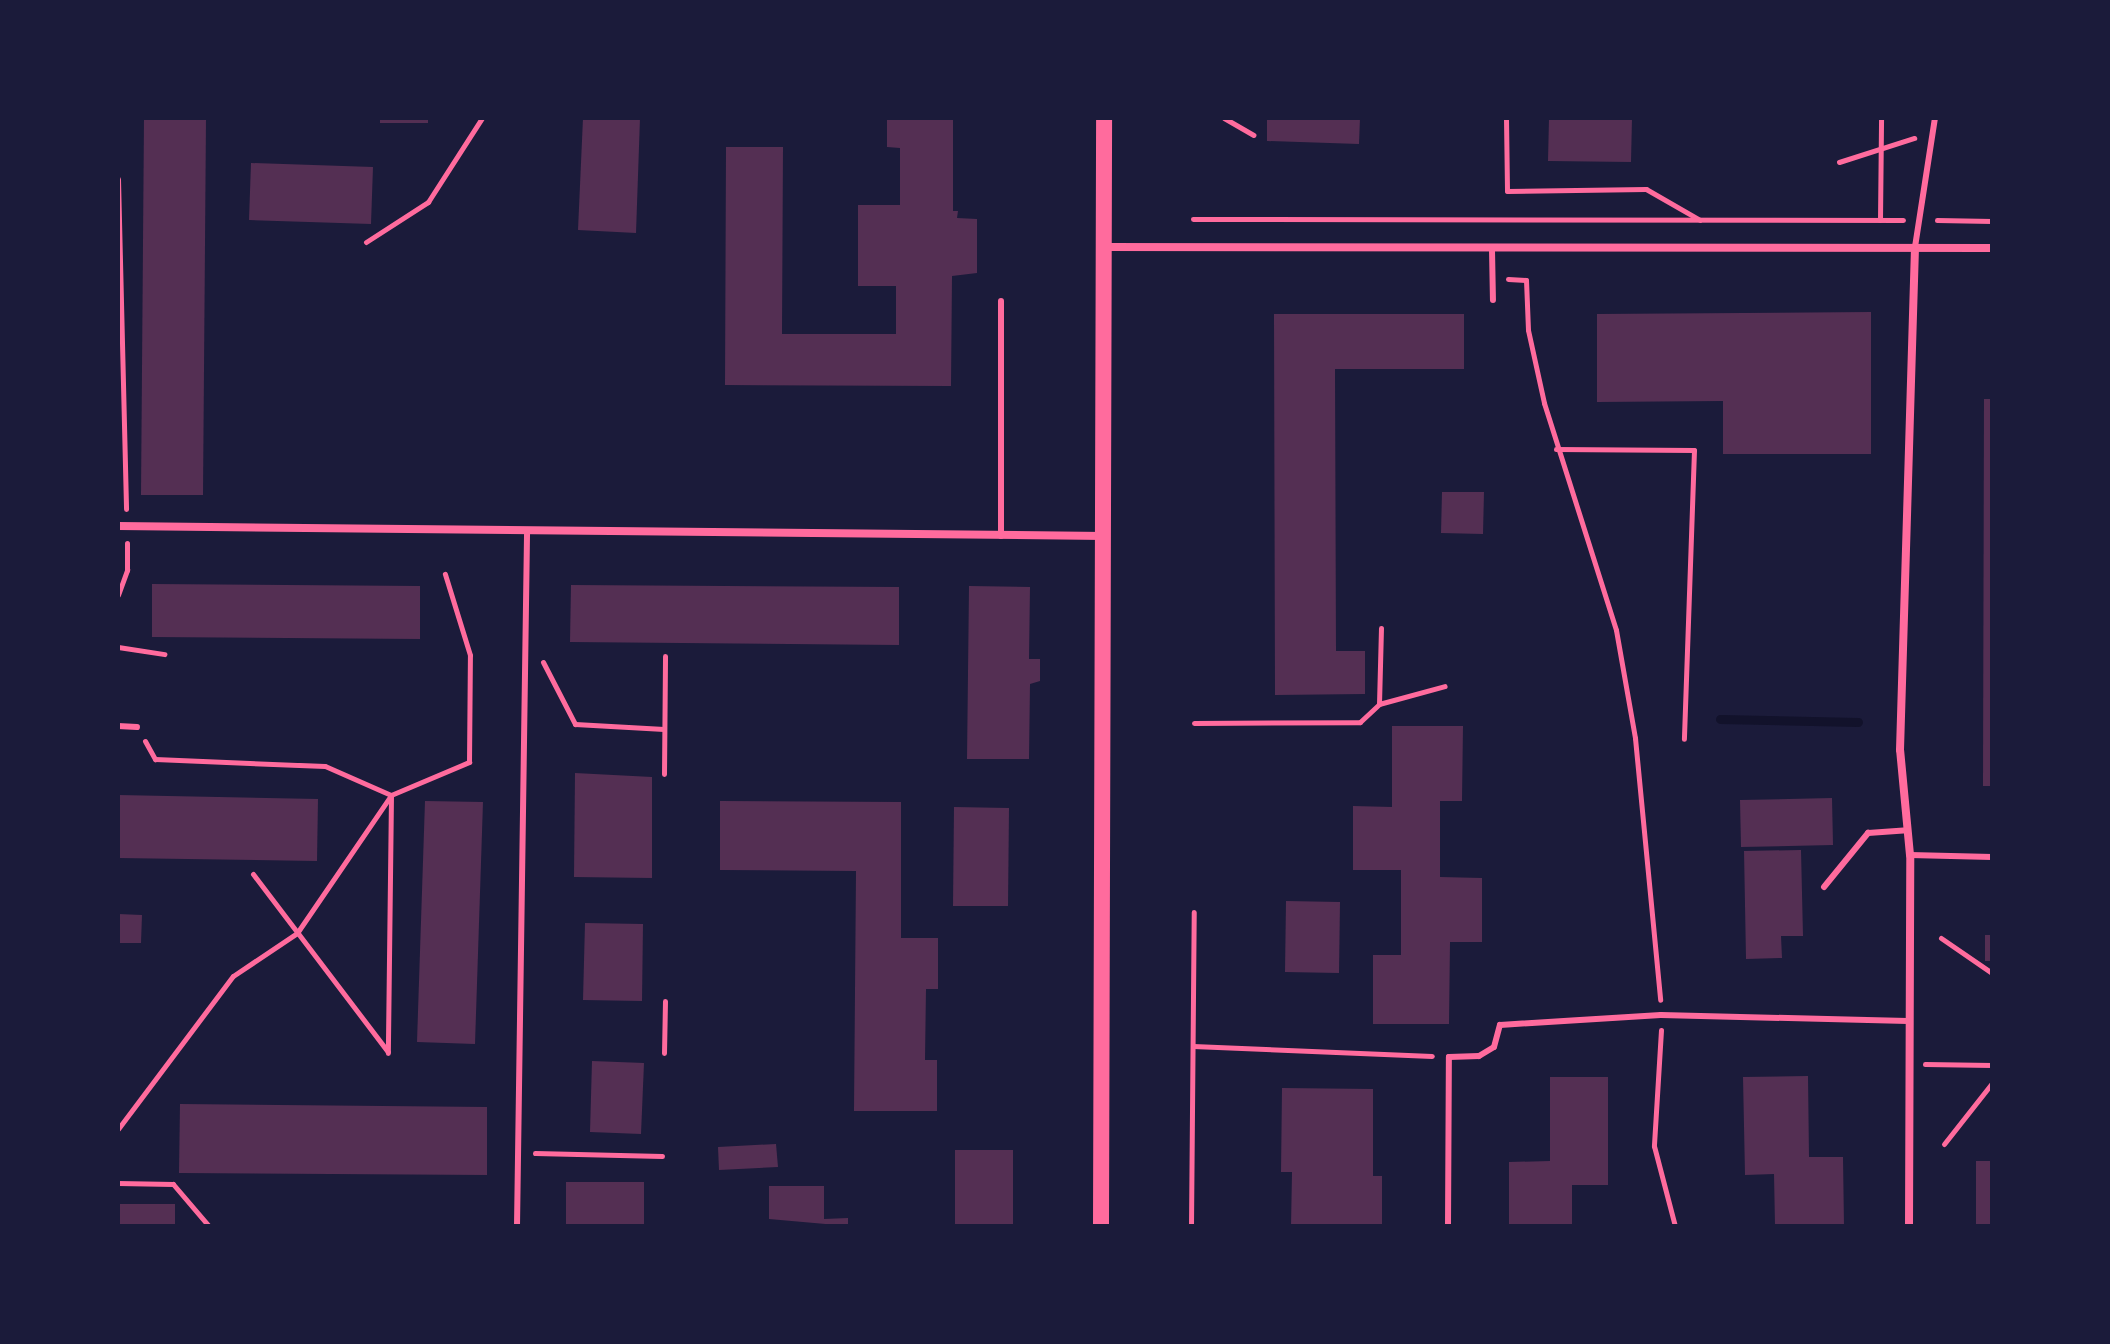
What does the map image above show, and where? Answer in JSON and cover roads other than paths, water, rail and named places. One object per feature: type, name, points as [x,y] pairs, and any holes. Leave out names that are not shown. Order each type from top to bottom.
[{"type":"main road","points":[[1101,1226],[1104,118]]},
{"type":"street","points":[[1102,247],[1492,250],[1992,248]]},
{"type":"street","points":[[1909,1226],[1912,1064],[1908,1021],[1910,855],[1900,750],[1915,247]]},
{"type":"street","points":[[122,526],[527,534],[1105,536]]},
{"type":"lane","points":[[1915,247],[1922,220],[1935,122]]},
{"type":"lane","points":[[1492,250],[1493,300]]},
{"type":"lane","points":[[1001,301],[1001,536]]},
{"type":"lane","points":[[517,1226],[527,534]]},
{"type":"lane","points":[[118,726],[137,727]]},
{"type":"lane","points":[[1824,887],[1868,833],[1907,830]]},
{"type":"lane","points":[[1910,855],[1992,857]]},
{"type":"lane","points":[[1448,1226],[1449,1057],[1479,1056],[1494,1047],[1500,1025],[1661,1015],[1908,1021]]},
{"type":"waterway","points":[[1720,719],[1858,722]]}]
